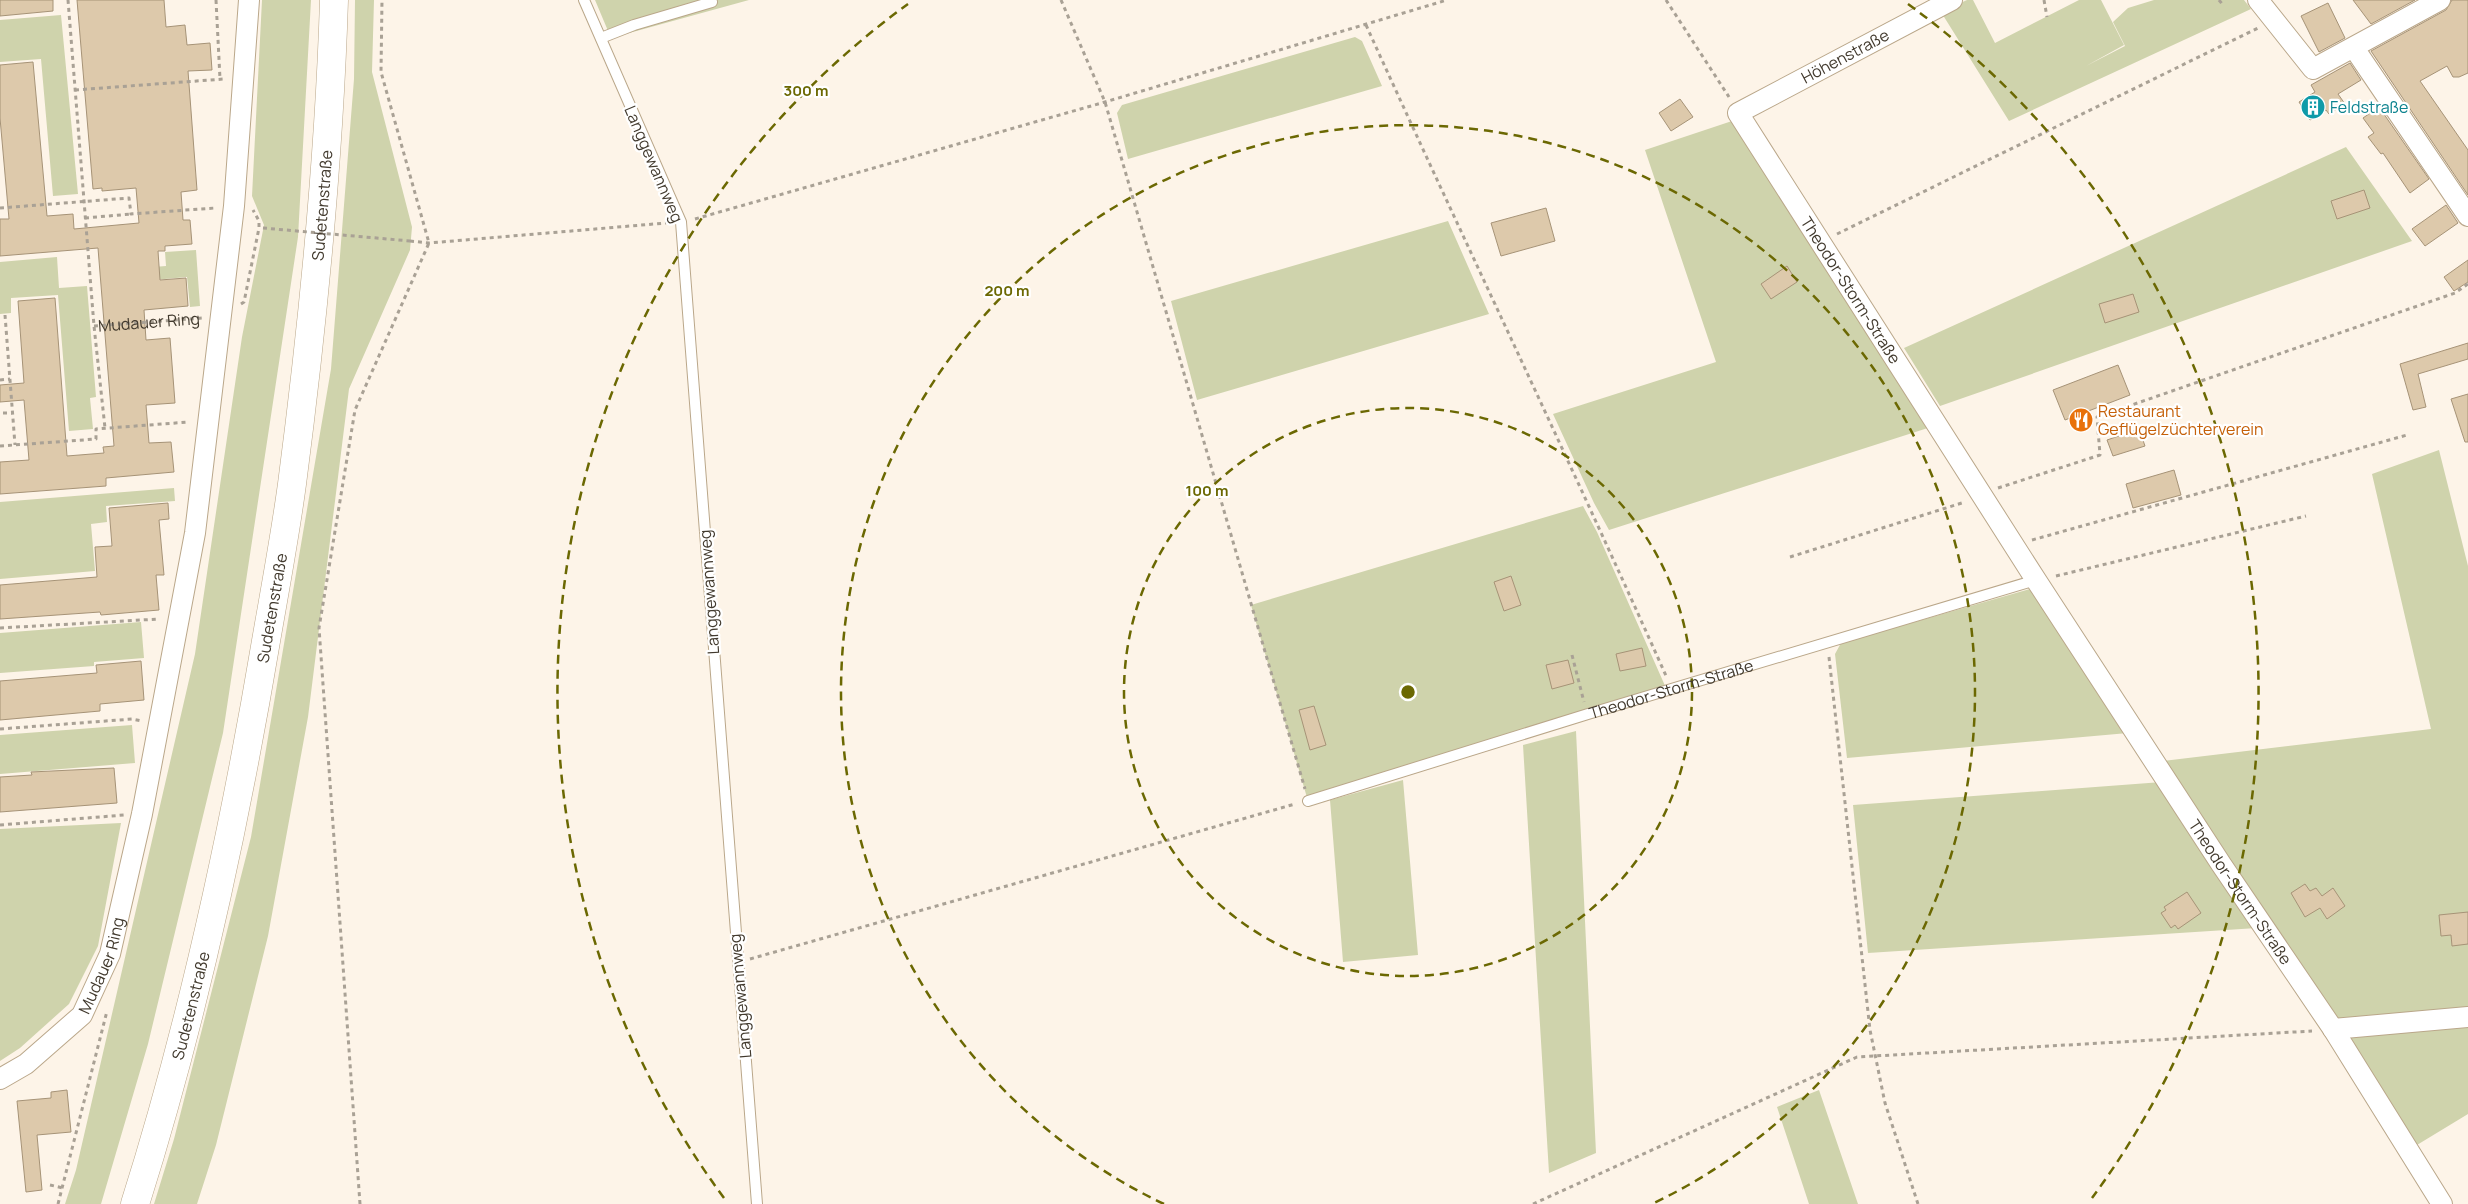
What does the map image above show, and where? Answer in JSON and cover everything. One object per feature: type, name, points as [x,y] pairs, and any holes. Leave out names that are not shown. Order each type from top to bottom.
[{"type":"main road","name":"Sudetenstraße","points":[[135,1204],[191,1003],[230,833],[251,731],[292,486],[318,254],[332,71],[334,0]]},
{"type":"street","name":"Mudauer Ring","points":[[0,1079],[26,1064],[82,1015],[110,954],[142,814],[179,623],[210,420],[234,206],[245,77],[249,0]]},
{"type":"street","name":"Höhenstraße","points":[[1738,113],[1952,0]]},
{"type":"street","points":[[2258,0],[2312,69],[2440,0]]},
{"type":"street","points":[[2354,48],[2468,216]]},
{"type":"street","name":"Theodor-Storm-Straße","points":[[1738,113],[2036,580],[2221,864],[2333,1029],[2442,1204]]},
{"type":"street","points":[[2333,1029],[2468,1016]]},
{"type":"lane","name":"Langgewannweg","points":[[584,0],[681,222],[757,1204]]},
{"type":"lane","points":[[601,38],[634,25],[712,2]]},
{"type":"lane","name":"Theodor-Storm-Straße","points":[[1308,801],[1588,714],[2036,580]]},
{"type":"path","points":[[216,0],[220,79]]},
{"type":"path","points":[[360,1204],[319,628],[355,410],[429,243],[381,72],[382,0]]},
{"type":"path","points":[[738,963],[1308,801],[1105,102],[1061,0]]},
{"type":"path","points":[[259,221],[259,228],[429,243],[681,222],[710,216],[1105,102],[1447,0]]},
{"type":"path","points":[[1666,0],[1738,113]]},
{"type":"path","points":[[2044,0],[2047,17]]},
{"type":"path","points":[[2219,0],[2223,5]]},
{"type":"path","name":"Mudauer Ring","points":[[68,2],[94,326],[221,316]]},
{"type":"path","points":[[1821,242],[2251,32],[2272,19]]},
{"type":"path","points":[[1366,24],[1436,180],[1548,415],[1672,690]]},
{"type":"path","points":[[76,90],[245,77]]},
{"type":"path","points":[[0,208],[129,198],[131,214]]},
{"type":"path","points":[[85,218],[234,206]]},
{"type":"path","points":[[1790,557],[2100,454],[2097,417],[2455,293],[2468,284]]},
{"type":"path","points":[[5,315],[15,445]]},
{"type":"path","points":[[94,326],[105,428]]},
{"type":"path","points":[[0,380],[10,379]]},
{"type":"path","points":[[3,413],[12,413]]},
{"type":"path","points":[[0,446],[96,439],[96,429],[210,420]]},
{"type":"path","points":[[2014,546],[2407,435]]},
{"type":"path","points":[[2036,580],[2306,516]]},
{"type":"path","points":[[0,628],[151,618],[179,623]]},
{"type":"path","points":[[1827,644],[1870,1030],[1885,1103],[1918,1204]]},
{"type":"path","points":[[1572,656],[1588,714]]},
{"type":"path","points":[[0,729],[132,719],[160,724]]},
{"type":"path","points":[[0,825],[142,814]]},
{"type":"path","points":[[58,1204],[103,1029]]},
{"type":"path","points":[[1533,1204],[1857,1057],[2333,1029]]},
{"type":"path","points":[[50,1185],[63,1188]]},
{"type":"green space","points":[[262,0],[311,0],[298,237],[223,733],[148,1044],[101,1204],[65,1204],[76,1170],[195,654],[242,337],[264,225],[252,196]]},
{"type":"green space","points":[[355,0],[374,0],[372,72],[412,227],[410,250],[349,389],[308,717],[268,936],[216,1145],[197,1204],[154,1204],[174,1139],[251,837],[331,369],[354,79]]},
{"type":"green space","points":[[595,0],[749,0],[611,38]]},
{"type":"green space","points":[[1967,0],[1973,0],[1995,43],[2079,0],[2101,0],[2124,45],[2086,66],[2125,46],[2113,22],[2128,8],[2154,0],[2244,0],[2251,9],[2009,121],[1941,12]]},
{"type":"green space","points":[[61,15],[78,194],[53,196],[41,59],[0,62],[0,20]]},
{"type":"green space","points":[[1355,37],[1362,41],[1382,86],[1128,159],[1117,113],[1122,105]]},
{"type":"green space","points":[[1735,120],[1931,427],[1609,530],[1594,503],[1553,414],[1716,362],[1645,150]]},
{"type":"green space","points":[[2346,147],[2412,241],[1940,406],[1904,348]]},
{"type":"green space","points":[[1448,221],[1489,314],[1197,400],[1171,301]]},
{"type":"green space","points":[[196,250],[200,306],[190,307],[187,277],[142,281],[141,268],[166,266],[165,252]]},
{"type":"green space","points":[[57,257],[59,288],[87,286],[96,397],[90,398],[93,429],[69,431],[58,295],[11,298],[11,313],[0,314],[0,262]]},
{"type":"green space","points":[[2439,450],[2468,566],[2468,1114],[2412,1148],[2163,761],[2431,729],[2372,474]]},
{"type":"green space","points":[[174,488],[175,501],[106,506],[107,522],[91,524],[95,571],[0,579],[0,502]]},
{"type":"green space","points":[[1583,506],[1597,532],[1666,688],[1308,801],[1251,605]]},
{"type":"green space","points":[[2030,589],[2039,593],[2128,733],[1847,758],[1835,654],[1841,643]]},
{"type":"green space","points":[[141,622],[144,658],[94,662],[94,666],[0,673],[0,633]]},
{"type":"green space","points":[[132,725],[135,763],[0,774],[0,735]]},
{"type":"green space","points":[[1576,731],[1596,1153],[1549,1173],[1523,745]]},
{"type":"green space","points":[[1403,780],[1418,955],[1343,962],[1330,800]]},
{"type":"green space","points":[[2162,782],[2257,928],[1868,953],[1853,805]]},
{"type":"green space","points":[[121,823],[98,946],[69,1004],[20,1048],[0,1061],[0,829]]},
{"type":"green space","points":[[1819,1090],[1858,1204],[1809,1204],[1777,1107]]},
{"type":"building","points":[[0,0],[53,0],[53,11],[0,16]]},
{"type":"building","points":[[77,0],[164,0],[166,27],[185,25],[187,45],[210,43],[212,70],[188,71],[197,190],[181,192],[183,220],[190,220],[192,244],[165,246],[165,251],[158,251],[160,280],[186,278],[188,306],[144,310],[146,340],[170,338],[175,403],[146,405],[149,443],[171,442],[174,472],[106,478],[106,486],[0,494],[0,462],[29,460],[24,400],[0,402],[0,385],[24,383],[18,301],[55,298],[67,456],[104,453],[103,447],[114,446],[98,248],[0,256],[0,219],[9,219],[0,118],[0,65],[33,62],[47,216],[73,214],[74,229],[139,223],[136,188],[102,191],[102,188],[93,189]]},
{"type":"building","points":[[2353,0],[2415,0],[2371,24]]},
{"type":"building","points":[[2452,0],[2468,0],[2468,73],[2459,77],[2453,77],[2447,66],[2420,81],[2468,150],[2468,195],[2371,51],[2446,10]]},
{"type":"building","points":[[2328,3],[2345,38],[2319,52],[2301,16]]},
{"type":"building","points":[[2350,63],[2361,80],[2338,94],[2345,104],[2329,114],[2326,110],[2310,120],[2299,102],[2315,92],[2311,85]]},
{"type":"building","points":[[1680,99],[1693,117],[1671,131],[1659,113]]},
{"type":"building","points":[[2379,107],[2429,179],[2410,193],[2383,153],[2381,154],[2368,137],[2374,133],[2363,118]]},
{"type":"building","points":[[2364,190],[2370,208],[2337,219],[2331,201]]},
{"type":"building","points":[[2446,205],[2458,223],[2425,246],[2412,229]]},
{"type":"building","points":[[1546,208],[1555,241],[1501,256],[1491,223]]},
{"type":"building","points":[[2468,260],[2468,282],[2454,291],[2444,277]]},
{"type":"building","points":[[1787,266],[1797,282],[1771,299],[1761,284]]},
{"type":"building","points":[[2133,294],[2139,312],[2105,323],[2099,304]]},
{"type":"building","points":[[2468,343],[2468,359],[2418,374],[2426,407],[2413,410],[2400,364]]},
{"type":"building","points":[[2118,365],[2130,395],[2065,420],[2053,390]]},
{"type":"building","points":[[2468,394],[2468,442],[2465,442],[2451,399]]},
{"type":"building","points":[[2139,429],[2145,446],[2113,456],[2107,440]]},
{"type":"building","points":[[2174,470],[2181,495],[2133,508],[2126,484]]},
{"type":"building","points":[[168,503],[169,519],[159,520],[164,575],[156,575],[159,610],[101,615],[100,612],[0,619],[0,585],[97,577],[95,547],[112,546],[109,508]]},
{"type":"building","points":[[1511,576],[1521,605],[1504,611],[1494,582]]},
{"type":"building","points":[[1642,648],[1646,666],[1620,671],[1616,654]]},
{"type":"building","points":[[1568,660],[1574,683],[1552,689],[1546,665]]},
{"type":"building","points":[[141,661],[144,700],[100,704],[100,711],[0,720],[0,681],[97,673],[96,665]]},
{"type":"building","points":[[1314,706],[1326,745],[1310,750],[1299,710]]},
{"type":"building","points":[[114,768],[117,803],[0,812],[0,777],[32,775],[31,772]]},
{"type":"building","points":[[2305,884],[2310,891],[2316,888],[2322,896],[2333,888],[2345,906],[2327,919],[2320,908],[2305,917],[2291,893]]},
{"type":"building","points":[[2187,892],[2201,913],[2178,929],[2175,925],[2171,928],[2161,913],[2166,910],[2164,907]]},
{"type":"building","points":[[2468,912],[2468,944],[2452,946],[2451,935],[2441,936],[2439,915]]},
{"type":"building","points":[[67,1090],[71,1132],[37,1135],[42,1190],[26,1192],[17,1101],[51,1098],[51,1092]]},
{"type":"place","name":"Feldstraße","points":[[2313,107]]},
{"type":"place","name":"Restaurant Geflügelzüchterverein","points":[[2081,420]]}]
